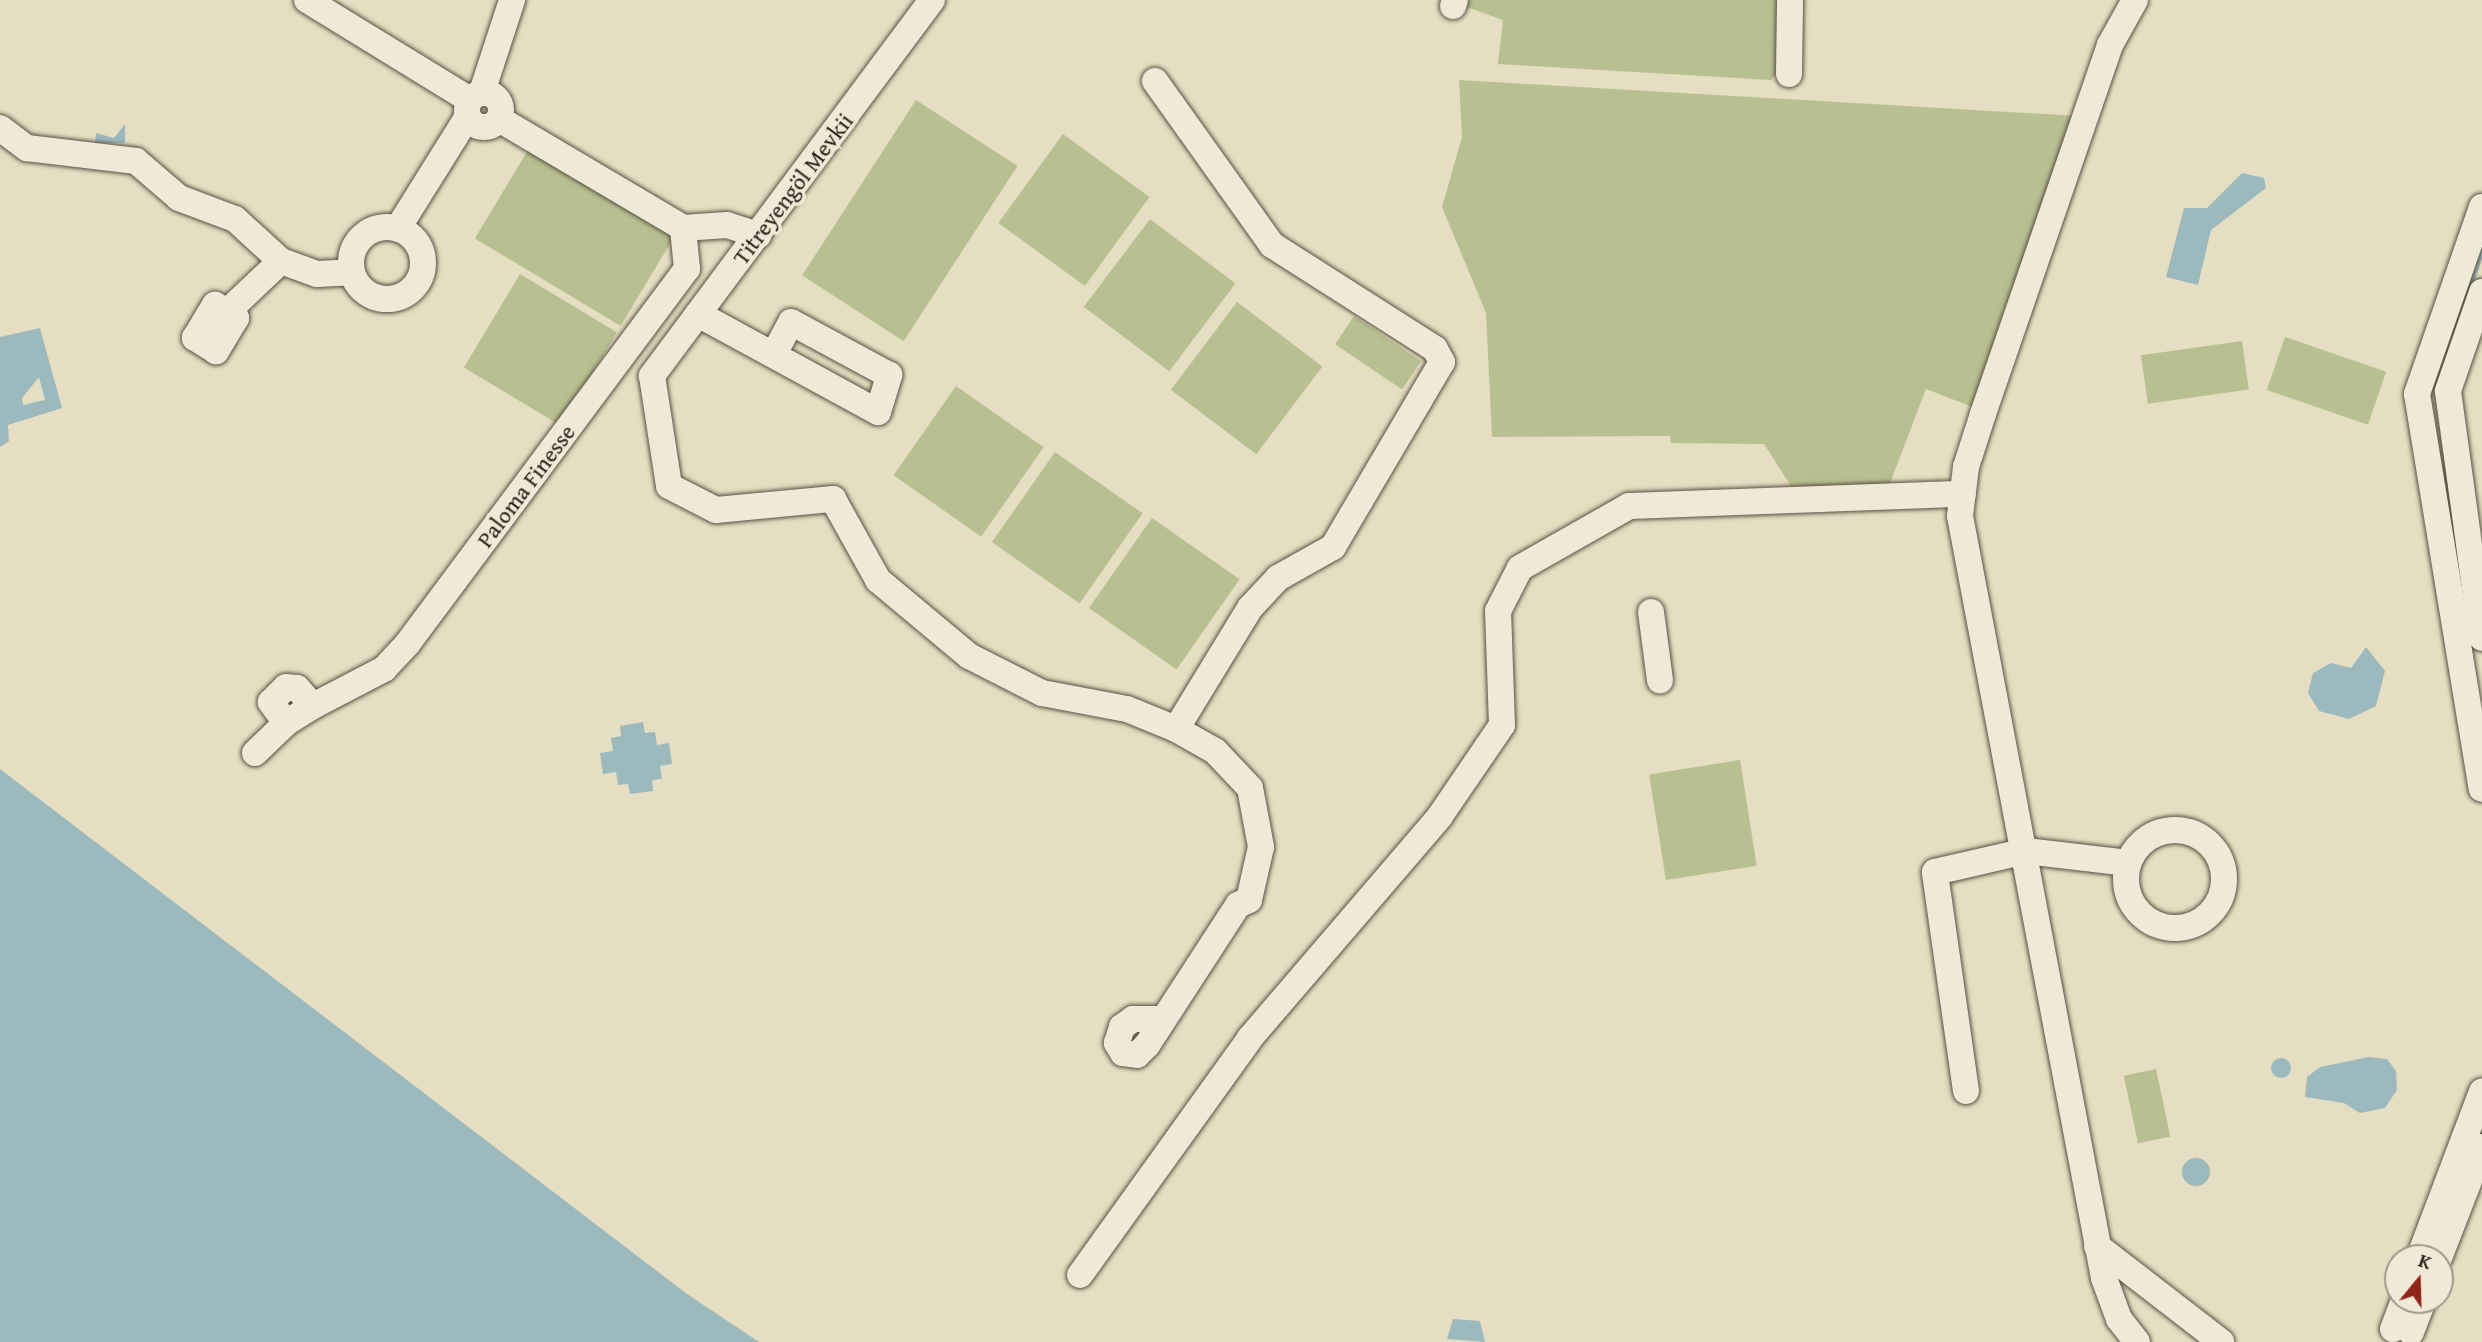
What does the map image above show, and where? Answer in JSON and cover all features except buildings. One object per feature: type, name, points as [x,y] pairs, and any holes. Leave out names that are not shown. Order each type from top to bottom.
[{"type":"street","points":[[307,0],[480,111],[683,228],[727,225],[758,235]]},
{"type":"street","points":[[405,232],[480,111],[512,0]]},
{"type":"street","name":"Titreyengöl Mevkii","points":[[932,0],[652,376],[670,486],[716,510],[833,499],[878,580],[1003,677],[1042,693],[1127,709],[1176,729]]},
{"type":"street","points":[[1789,74],[1790,0]]},
{"type":"street","points":[[2135,0],[2110,45],[1980,424],[1963,494],[1968,568],[2026,851],[2097,1246],[2119,1320],[2137,1342]]},
{"type":"street","points":[[1154,80],[1272,245],[1435,349],[1442,362],[1333,547],[1278,578],[1250,608],[1176,729],[1215,751],[1250,788],[1261,847],[1249,900],[1238,905],[1160,1020]]},
{"type":"street","points":[[0,128],[27,148],[136,161],[179,198],[235,219],[281,261],[317,274],[352,272]]},
{"type":"street","points":[[2482,207],[2417,394],[2482,789]]},
{"type":"street","points":[[352,272],[358,241],[379,227],[405,232]]},
{"type":"street","name":"Paloma Finesse","points":[[255,753],[286,723],[384,669],[408,643],[687,269],[683,228]]},
{"type":"street","points":[[352,272],[374,296],[401,296],[423,269],[405,232]]},
{"type":"street","points":[[227,312],[281,261]]},
{"type":"street","points":[[2482,292],[2448,391],[2482,638]]},
{"type":"street","points":[[698,314],[774,354]]},
{"type":"street","points":[[1080,1275],[1250,1038],[1440,816],[1502,726],[1498,611],[1520,568],[1629,506],[1963,494]]},
{"type":"street","points":[[1651,611],[1660,680]]},
{"type":"street","points":[[1966,1091],[1935,872],[2026,851],[2128,863]]},
{"type":"street","points":[[2424,1244],[2482,1091]]},
{"type":"street","points":[[2445,1244],[2482,1147]]},
{"type":"street","points":[[2097,1246],[2221,1342]]},
{"type":"street","points":[[2403,1314],[2402,1331],[2414,1314]]},
{"type":"green space","points":[[1462,0],[1779,0],[1780,70],[1771,80],[1498,64],[1503,20],[1461,5]]},
{"type":"green space","points":[[1459,80],[2078,116],[1975,408],[1926,389],[1889,486],[1793,489],[1764,444],[1671,443],[1670,436],[1492,437],[1486,313],[1442,207],[1462,137]]},
{"type":"green space","points":[[916,100],[1017,166],[904,341],[802,275]]},
{"type":"green space","points":[[1063,134],[1150,197],[1085,286],[998,223]]},
{"type":"green space","points":[[531,145],[677,233],[621,326],[475,238]]},
{"type":"green space","points":[[1150,219],[1235,283],[1169,371],[1084,307]]},
{"type":"green space","points":[[520,274],[617,332],[561,426],[464,367]]},
{"type":"green space","points":[[1237,302],[1322,366],[1256,454],[1171,390]]},
{"type":"green space","points":[[1354,316],[1421,361],[1402,389],[1335,344]]},
{"type":"green space","points":[[2285,337],[2386,372],[2368,425],[2267,390]]},
{"type":"green space","points":[[2242,341],[2249,390],[2148,404],[2141,355]]},
{"type":"green space","points":[[956,386],[1044,447],[981,537],[893,475]]},
{"type":"green space","points":[[1055,452],[1143,513],[1080,603],[992,542]]},
{"type":"green space","points":[[1152,518],[1240,579],[1177,669],[1089,608]]},
{"type":"green space","points":[[1740,760],[1757,866],[1666,880],[1649,774]]},
{"type":"green space","points":[[2156,1069],[2170,1136],[2138,1143],[2124,1076]]},
{"type":"water","points":[[125,124],[125,143],[95,143],[96,133],[114,138]]},
{"type":"water","points":[[2242,173],[2264,178],[2266,188],[2211,230],[2198,285],[2166,277],[2184,208],[2207,208]]},
{"type":"water","points":[[40,328],[62,408],[8,425],[9,441],[0,447],[0,337]],"holes":[[[39,377],[45,400],[23,405],[22,398]]]},
{"type":"water","points":[[2366,647],[2385,671],[2376,706],[2349,719],[2319,711],[2308,693],[2313,673],[2331,663],[2351,668]]},
{"type":"water","points":[[643,722],[645,733],[655,732],[657,745],[669,743],[672,764],[660,766],[662,779],[652,780],[653,791],[630,794],[628,784],[618,785],[616,772],[603,774],[600,753],[613,751],[611,738],[621,736],[620,726]]},
{"type":"water","points":[[0,769],[687,1294],[759,1342],[0,1342]]},
{"type":"water","points":[[2369,1057],[2387,1059],[2396,1071],[2397,1090],[2385,1108],[2360,1113],[2344,1103],[2305,1097],[2307,1077],[2320,1067]]},
{"type":"water","points":[[2281,1058],[2288,1061],[2291,1068],[2288,1075],[2281,1078],[2274,1075],[2271,1068],[2274,1061]]},
{"type":"water","points":[[2196,1158],[2206,1162],[2210,1172],[2206,1182],[2196,1186],[2186,1182],[2182,1172],[2186,1162]]},
{"type":"water","points":[[1453,1319],[1480,1321],[1485,1342],[1447,1339]]},
{"type":"waterway","points":[[2447,352],[2482,250]]},
{"type":"waterway","points":[[2444,470],[2459,564]]}]
